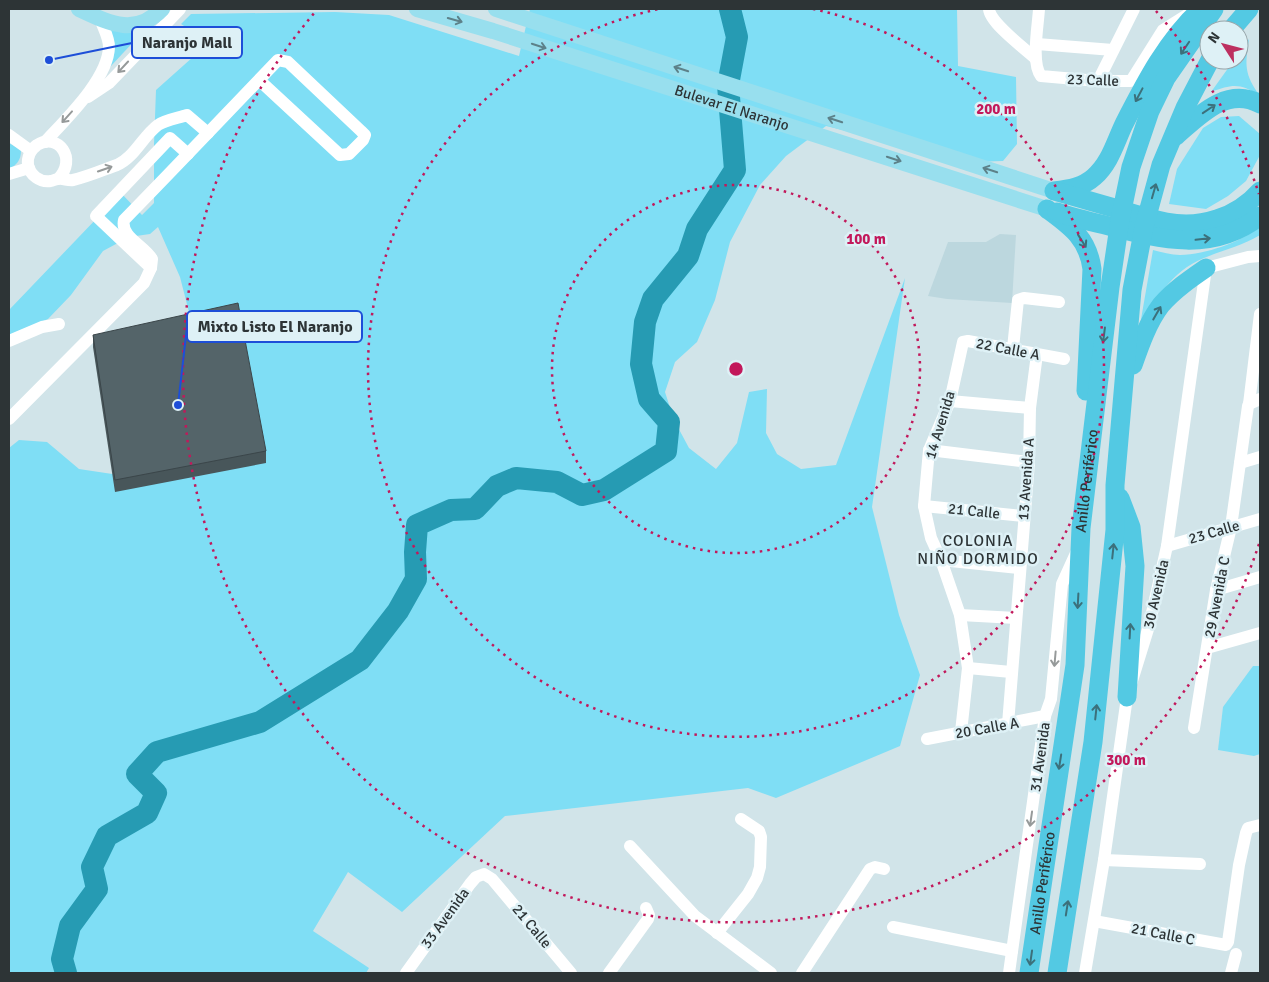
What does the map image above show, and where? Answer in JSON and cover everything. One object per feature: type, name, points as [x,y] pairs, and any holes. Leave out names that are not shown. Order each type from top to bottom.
[{"type":"highway","points":[[1054,191],[1073,188],[1086,183],[1105,165],[1136,101],[1164,53],[1182,28],[1201,9]]},
{"type":"highway","name":"Anillo Periférico","points":[[1029,973],[1075,664],[1080,545],[1087,477],[1110,287],[1130,167],[1150,111],[1166,78],[1214,9]]},
{"type":"highway","points":[[1240,20],[1249,9]]},
{"type":"highway","name":"Anillo Periférico","points":[[1057,973],[1093,742],[1115,530],[1115,485],[1132,290],[1144,227],[1161,165],[1204,70]]},
{"type":"highway","points":[[1171,140],[1199,116],[1221,101],[1244,98],[1260,104]]},
{"type":"highway","points":[[1054,191],[1166,222],[1186,224],[1209,222],[1227,215],[1245,204],[1260,191]]},
{"type":"highway","points":[[1038,205],[1063,214],[1154,238],[1188,241],[1227,234],[1260,216]]},
{"type":"highway","points":[[1038,205],[1075,230],[1085,245],[1091,260],[1084,423],[1087,477]]},
{"type":"highway","points":[[1124,390],[1142,340],[1160,306],[1186,282],[1206,268]]},
{"type":"highway","points":[[1115,485],[1131,527],[1135,566],[1127,697]]},
{"type":"main road","points":[[79,9],[119,25],[135,25],[169,11]]},
{"type":"main road","name":"Bulevar El Naranjo","points":[[417,9],[493,31],[1038,205]]},
{"type":"main road","name":"Bulevar El Naranjo","points":[[498,9],[1054,191]]},
{"type":"street","points":[[989,9],[995,21],[1035,58]]},
{"type":"street","points":[[1035,58],[1039,9]]},
{"type":"street","points":[[1098,81],[1134,9]]},
{"type":"street","name":"23 Calle","points":[[1035,58],[1041,76],[1098,81],[1131,81],[1163,30],[1196,9]]},
{"type":"street","points":[[82,102],[109,83],[169,11]]},
{"type":"street","points":[[100,18],[108,39],[107,59],[101,73],[82,102],[45,142],[37,145],[31,151],[28,160],[33,176],[49,182],[58,179],[72,180],[122,162],[159,125],[187,115],[208,134]]},
{"type":"street","points":[[1037,44],[1113,50]]},
{"type":"street","points":[[9,419],[144,282],[151,268],[152,259],[126,232],[123,224],[124,220],[278,60],[288,62],[365,135],[364,140],[349,154],[345,156],[340,155],[259,80]]},
{"type":"street","points":[[9,135],[31,151]]},
{"type":"street","points":[[151,268],[96,216],[170,138],[188,154]]},
{"type":"street","points":[[45,142],[54,143],[66,155],[67,164],[64,172],[58,179]]},
{"type":"street","points":[[9,174],[29,168]]},
{"type":"street","points":[[1206,268],[1239,259],[1260,256]]},
{"type":"street","name":"30 Avenida","points":[[1085,973],[1104,860],[1127,697],[1149,626],[1167,546],[1206,268]]},
{"type":"street","points":[[1013,348],[1017,303],[1020,298],[1059,302]]},
{"type":"street","name":"29 Avenida C","points":[[1194,728],[1216,590],[1230,527],[1252,403],[1260,314]]},
{"type":"street","points":[[9,341],[42,327],[59,324]]},
{"type":"street","name":"22 Calle A","points":[[960,351],[963,342],[968,341],[1064,359]]},
{"type":"street","name":"14 Avenida","points":[[960,351],[950,401],[929,450],[924,506],[932,538],[960,615],[968,668],[961,732]]},
{"type":"street","name":"13 Avenida A","points":[[1008,724],[1023,516],[1029,462],[1030,408],[1037,354]]},
{"type":"street","points":[[950,401],[1030,408]]},
{"type":"street","points":[[929,450],[1029,462]]},
{"type":"street","points":[[1240,463],[1260,457]]},
{"type":"street","name":"21 Calle","points":[[924,506],[1023,516]]},
{"type":"street","name":"23 Calle","points":[[1167,546],[1260,519]]},
{"type":"street","name":"31 Avenida","points":[[1009,973],[1046,716],[1051,699],[1062,584],[1080,545]]},
{"type":"street","points":[[941,560],[1019,568]]},
{"type":"street","points":[[1216,590],[1260,578]]},
{"type":"street","points":[[960,615],[1016,618]]},
{"type":"street","points":[[1207,648],[1260,633]]},
{"type":"street","points":[[968,668],[1011,672]]},
{"type":"street","name":"20 Calle A","points":[[927,739],[1046,716]]},
{"type":"street","points":[[717,933],[748,894],[757,878],[760,867],[761,837],[759,831],[741,820]]},
{"type":"street","name":"21 Calle C","points":[[1094,921],[1223,945],[1228,942],[1229,938],[1239,865],[1246,832],[1248,828],[1260,825]]},
{"type":"street","points":[[630,846],[695,916],[771,973]]},
{"type":"street","points":[[1104,860],[1200,864]]},
{"type":"street","points":[[802,973],[870,869],[875,867],[884,869]]},
{"type":"street","name":"33 Avenida","points":[[406,973],[476,877],[484,874],[492,879]]},
{"type":"street","name":"21 Calle","points":[[492,879],[571,973]]},
{"type":"street","points":[[609,973],[648,919],[649,915],[646,908]]},
{"type":"street","points":[[893,927],[1012,951]]},
{"type":"street","points":[[1231,973],[1236,954]]},
{"type":"shaded area","points":[[530,9],[957,9],[958,66],[1016,77],[1017,144],[1003,161],[973,162],[826,126],[786,156],[760,185],[730,242],[715,300],[697,342],[675,362],[665,392],[674,420],[689,448],[716,469],[737,443],[749,392],[767,389],[766,433],[777,454],[801,469],[836,465],[905,278],[872,507],[899,615],[920,675],[900,746],[776,798],[748,788],[505,816],[402,912],[348,872],[313,931],[369,968],[366,973],[9,973],[9,448],[19,440],[47,442],[79,469],[119,475],[190,316],[180,277],[158,227],[150,234],[129,237],[103,251],[71,295],[48,319],[9,335],[9,310],[121,193],[142,215],[154,203],[156,90],[212,40],[197,34],[181,24],[191,14],[335,12],[389,15],[519,56]]},
{"type":"shaded area","points":[[153,21],[110,67],[110,32],[114,27]]},
{"type":"shaded area","points":[[1227,70],[1247,70],[1260,96],[1236,86],[1225,87],[1211,92]]},
{"type":"shaded area","points":[[1239,116],[1260,134],[1260,155],[1246,181],[1228,196],[1206,209],[1169,204],[1177,169],[1203,128],[1221,117]]},
{"type":"shaded area","points":[[9,143],[21,150],[18,162],[9,169]]},
{"type":"shaded area","points":[[1260,227],[1260,235],[1253,239],[1204,258],[1182,271],[1157,298],[1139,331],[1153,250],[1177,255],[1211,250],[1232,243]]},
{"type":"shaded area","points":[[1000,234],[1016,235],[1012,303],[928,296],[948,242],[986,242]]},
{"type":"shaded area","points":[[1253,666],[1260,666],[1260,754],[1254,756],[1218,750],[1223,707]]},
{"type":"building","points":[[238,303],[266,451],[115,480],[93,335]]},
{"type":"waterway","points":[[66,973],[62,959],[70,926],[97,889],[92,867],[107,836],[147,813],[156,793],[137,774],[157,752],[260,722],[360,660],[398,611],[416,579],[417,525],[451,510],[475,509],[497,486],[516,478],[557,482],[582,495],[604,490],[666,451],[669,422],[649,399],[641,364],[645,322],[653,299],[688,256],[697,229],[735,170],[728,85],[737,37],[730,9]]},
{"type":"place","name":"Naranjo Mall","points":[[49,60]]},
{"type":"place","name":"Mixto Listo El Naranjo","points":[[178,405]]},
{"type":"district","name":"COLONIA NIÑO DORMIDO","points":[[978,549]]}]
